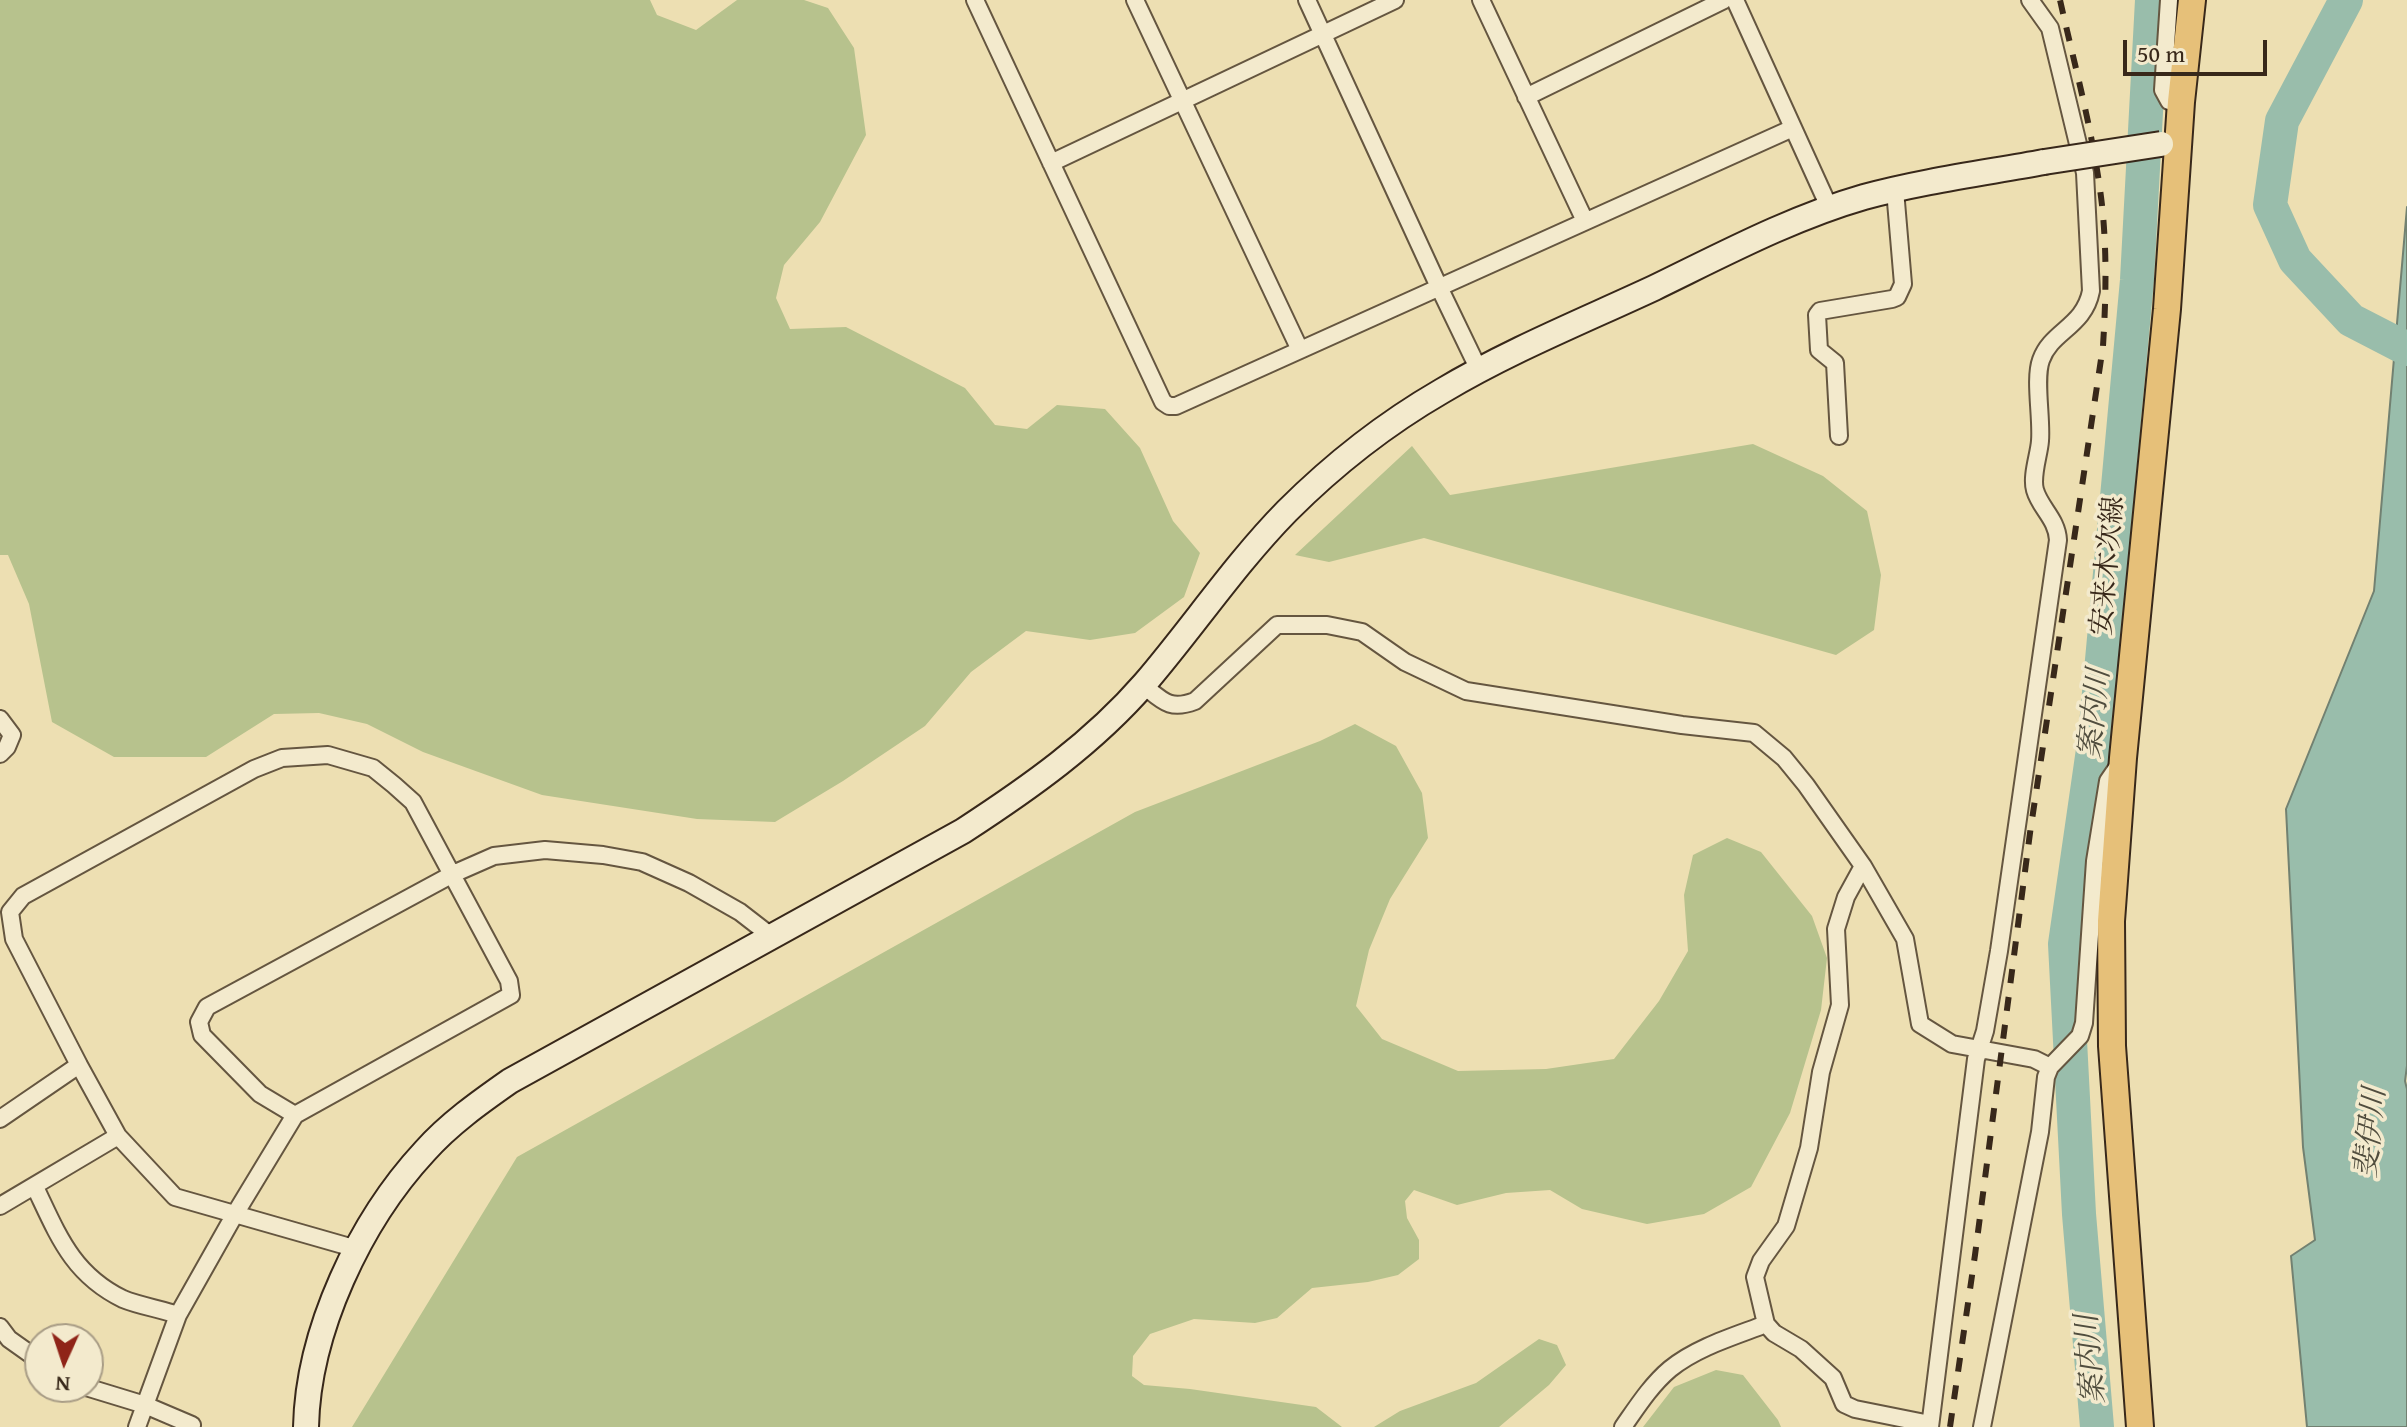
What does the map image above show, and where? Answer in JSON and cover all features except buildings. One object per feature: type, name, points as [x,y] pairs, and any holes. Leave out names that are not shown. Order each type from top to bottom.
[{"type":"main road","name":"安来木次線","points":[[2140,1427],[2112,1046],[2111,921],[2123,758],[2167,309],[2169,143],[2181,102],[2192,0]]},
{"type":"street","points":[[975,0],[1163,402],[1169,406],[1176,406],[1793,128]]},
{"type":"street","points":[[1135,0],[1300,350]]},
{"type":"street","points":[[1307,0],[1479,370]]},
{"type":"street","points":[[1051,163],[1395,0]]},
{"type":"street","points":[[1481,0],[1585,221]]},
{"type":"street","points":[[1526,97],[1724,0]]},
{"type":"street","points":[[1735,0],[1830,209]]},
{"type":"street","points":[[1863,866],[1846,897],[1836,929],[1840,1005],[1821,1072],[1809,1148],[1786,1226],[1761,1261],[1755,1277],[1766,1324],[1774,1333],[1801,1349],[1833,1378],[1844,1404],[1930,1425],[1976,1059],[1985,1031],[1999,951],[2058,540],[2055,524],[2034,487],[2041,438],[2040,364],[2048,347],[2082,315],[2091,291],[2085,173],[2050,28],[2030,0]]},
{"type":"street","points":[[2169,0],[2163,90],[2169,101],[2181,102]]},
{"type":"street","points":[[306,1427],[311,1383],[324,1327],[339,1287],[382,1208],[426,1150],[477,1104],[510,1081],[963,831],[1025,791],[1100,729],[1143,685],[1285,513],[1322,478],[1406,413],[1479,370],[1758,238],[1830,209],[1895,190],[2044,162],[2169,143]]},
{"type":"street","points":[[1839,436],[1835,363],[1819,350],[1817,315],[1820,311],[1892,299],[1899,293],[1903,284],[1895,190]]},
{"type":"street","points":[[1143,685],[1163,701],[1182,706],[1195,701],[1277,625],[1327,625],[1362,632],[1405,662],[1466,691],[1682,725],[1754,733],[1784,758],[1863,866],[1905,939],[1920,1024],[1952,1044],[2052,1065]]},
{"type":"street","points":[[0,719],[12,735],[0,754]]},
{"type":"street","points":[[137,1427],[178,1315],[235,1214],[295,1115],[511,995],[509,981],[413,802],[373,768],[328,755],[305,755],[282,758],[254,769],[23,896],[10,912],[14,939],[118,1136],[175,1197],[235,1214],[357,1249]]},
{"type":"street","points":[[1982,1427],[2040,1132],[2046,1077],[2052,1065],[2083,1030],[2095,861],[2108,781],[2123,758]]},
{"type":"street","points":[[295,1115],[260,1094],[202,1035],[199,1022],[207,1007],[453,874],[494,856],[545,850],[642,862],[689,883],[740,912],[771,936]]},
{"type":"street","points":[[0,1119],[79,1065]]},
{"type":"street","points":[[0,1206],[118,1136]]},
{"type":"street","points":[[35,1187],[66,1250],[88,1276],[124,1299],[178,1315]]},
{"type":"street","points":[[1623,1427],[1652,1386],[1670,1369],[1710,1347],[1766,1324]]},
{"type":"street","points":[[0,1327],[9,1339],[24,1350]]},
{"type":"street","points":[[104,1392],[145,1405],[192,1425]]},
{"type":"green space","points":[[0,0],[650,0],[657,15],[696,30],[737,0],[804,0],[828,8],[854,48],[866,135],[820,222],[784,265],[776,298],[790,329],[846,327],[965,388],[995,425],[1027,429],[1057,405],[1105,409],[1140,448],[1173,521],[1200,553],[1184,597],[1135,633],[1090,640],[1026,631],[971,672],[925,726],[775,822],[697,819],[542,795],[423,752],[367,724],[319,713],[274,714],[206,757],[114,757],[52,722],[29,604],[8,555],[0,555]]},
{"type":"green space","points":[[1753,444],[1823,476],[1867,511],[1881,575],[1874,630],[1836,655],[1424,538],[1329,562],[1295,555],[1412,446],[1450,495]]},
{"type":"green space","points":[[1355,724],[1396,746],[1422,793],[1428,838],[1390,899],[1369,950],[1356,1006],[1382,1039],[1458,1071],[1546,1069],[1614,1059],[1659,1001],[1688,951],[1684,895],[1693,855],[1727,838],[1761,852],[1812,916],[1827,958],[1821,1010],[1790,1113],[1751,1187],[1704,1214],[1647,1224],[1582,1209],[1550,1190],[1506,1193],[1457,1205],[1414,1190],[1405,1201],[1407,1218],[1419,1240],[1419,1259],[1398,1275],[1368,1282],[1312,1288],[1277,1318],[1255,1323],[1194,1319],[1150,1334],[1133,1356],[1132,1376],[1144,1385],[1316,1407],[1342,1427],[352,1427],[517,1157],[1135,812],[1320,741]]},
{"type":"green space","points":[[1539,1339],[1557,1345],[1566,1365],[1549,1385],[1499,1427],[1374,1427],[1400,1411],[1476,1383]]},
{"type":"green space","points":[[1716,1370],[1743,1375],[1781,1427],[1643,1427],[1674,1387]]},
{"type":"water","name":"斐伊川","points":[[2407,207],[2407,1427],[2307,1427],[2291,1256],[2315,1240],[2303,1147],[2286,809],[2374,591]]},
{"type":"waterway","name":"案内川","points":[[2097,1427],[2079,1214],[2065,944],[2095,736],[2137,280],[2152,0]]},
{"type":"waterway","points":[[2346,0],[2282,121],[2270,205],[2295,260],[2351,320],[2407,349]]},
{"type":"railway","points":[[1950,1427],[2030,833],[2103,346],[2106,275],[2099,179],[2060,0]]}]
